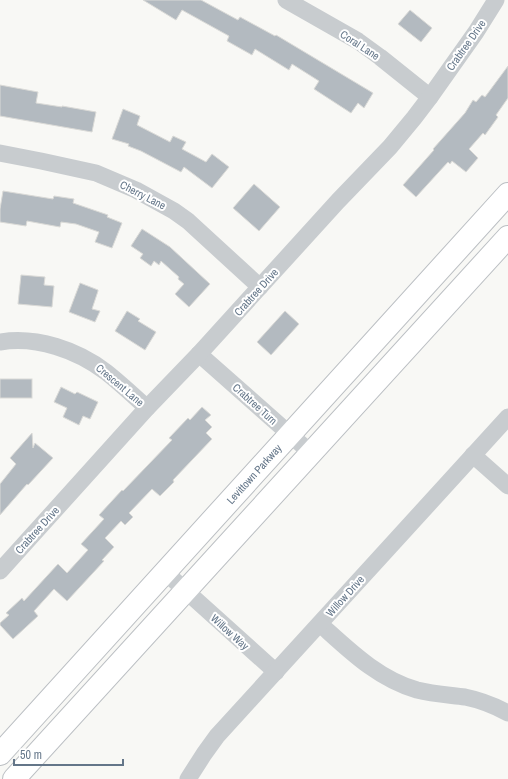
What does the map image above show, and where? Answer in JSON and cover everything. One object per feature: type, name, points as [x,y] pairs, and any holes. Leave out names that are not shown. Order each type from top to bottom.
[{"type":"main road","name":"Levittown Parkway","points":[[0,754],[508,194]]},
{"type":"main road","points":[[14,779],[508,237]]},
{"type":"street","name":"Crabtree Drive","points":[[0,571],[147,408],[199,354],[338,201],[390,147],[430,97],[476,32],[496,0]]},
{"type":"street","name":"Coral Lane","points":[[294,2],[358,41],[430,97]]},
{"type":"street","name":"Cherry Lane","points":[[0,153],[96,173],[136,190],[162,204],[188,221],[260,287]]},
{"type":"street","name":"Crescent Lane","points":[[0,342],[27,341],[46,344],[73,353],[106,372],[147,408]]},
{"type":"street","name":"Crabtree Turn","points":[[199,354],[311,453]]},
{"type":"street","name":"Willow Drive","points":[[188,779],[217,736],[508,417]]},
{"type":"street","points":[[473,455],[508,486]]},
{"type":"street","name":"Willow Way","points":[[165,572],[276,672]]},
{"type":"street","points":[[320,624],[360,660],[392,680],[418,690],[467,698],[485,703],[508,713]]},
{"type":"building","points":[[143,0],[201,0],[238,20],[240,17],[275,36],[276,35],[373,93],[364,108],[358,103],[351,113],[314,89],[319,81],[292,64],[289,70],[255,49],[252,55],[227,41],[229,36],[182,10],[176,20]]},
{"type":"building","points":[[410,10],[432,28],[421,42],[398,24]]},
{"type":"building","points":[[508,66],[508,98],[496,115],[498,117],[485,135],[483,133],[469,149],[478,158],[466,172],[452,161],[450,164],[448,162],[416,197],[403,185],[465,113],[473,100],[476,102],[482,95],[485,97]]},
{"type":"building","points":[[0,85],[38,92],[36,103],[96,112],[92,132],[0,116]]},
{"type":"building","points":[[123,109],[140,116],[137,125],[170,142],[173,136],[186,142],[182,149],[206,162],[212,154],[229,167],[212,188],[184,167],[181,172],[141,151],[128,146],[129,144],[112,139]]},
{"type":"building","points":[[254,184],[280,207],[259,231],[233,208]]},
{"type":"building","points":[[3,191],[53,199],[54,196],[74,199],[73,203],[108,215],[107,217],[122,223],[112,248],[95,242],[99,232],[76,224],[61,222],[60,227],[27,221],[26,226],[0,222],[0,209]]},
{"type":"building","points":[[142,229],[170,247],[210,284],[189,307],[175,294],[184,284],[178,279],[179,277],[161,261],[159,265],[154,261],[151,266],[140,258],[143,254],[131,246]]},
{"type":"building","points":[[21,275],[45,277],[44,285],[54,286],[52,307],[18,304]]},
{"type":"building","points":[[80,283],[98,290],[92,309],[100,311],[95,322],[69,312]]},
{"type":"building","points":[[127,311],[140,319],[138,321],[156,332],[145,350],[115,331]]},
{"type":"building","points":[[285,311],[299,324],[271,355],[257,342]]},
{"type":"building","points":[[0,379],[32,379],[32,398],[0,398]]},
{"type":"building","points":[[61,387],[75,394],[77,392],[98,402],[90,419],[83,416],[79,425],[63,417],[67,408],[54,402]]},
{"type":"building","points":[[202,407],[211,415],[205,420],[212,427],[206,433],[212,439],[160,496],[152,489],[129,513],[133,517],[125,525],[121,521],[105,538],[114,547],[102,560],[104,561],[67,601],[54,589],[34,611],[38,616],[13,639],[0,625],[0,623],[9,615],[6,613],[22,598],[24,601],[58,564],[67,573],[88,550],[81,544],[104,519],[99,515],[172,440],[169,438],[188,418],[190,420]]},
{"type":"building","points":[[32,433],[33,448],[35,443],[53,458],[28,485],[27,484],[0,515],[0,484],[16,464],[10,458]]}]
